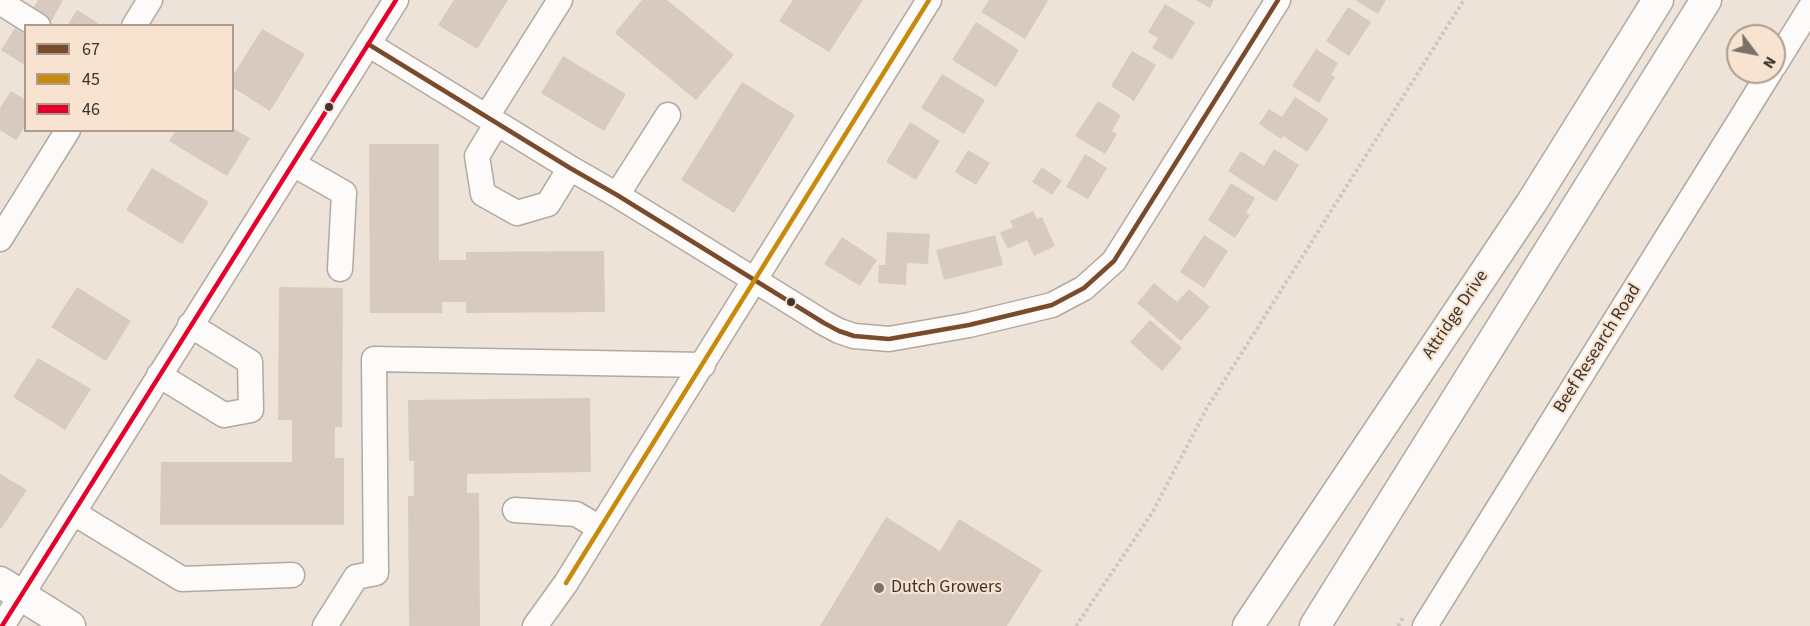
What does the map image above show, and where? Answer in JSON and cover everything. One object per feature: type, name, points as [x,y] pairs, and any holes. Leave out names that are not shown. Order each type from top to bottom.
[{"type":"main road","name":"Attridge Drive","points":[[1248,626],[1532,202],[1658,0]]},
{"type":"main road","points":[[1315,626],[1706,0]]},
{"type":"main road","points":[[11,589],[70,626]]},
{"type":"street","points":[[135,24],[150,0]]},
{"type":"street","points":[[2,626],[11,589],[74,513],[396,0]]},
{"type":"street","points":[[560,0],[492,120],[477,156],[483,194],[518,213],[548,204],[570,168]]},
{"type":"street","points":[[535,626],[566,583],[929,0]]},
{"type":"street","points":[[368,44],[838,331],[871,339],[889,339],[969,325],[1052,305],[1084,288],[1114,261],[1278,0]]},
{"type":"street","points":[[0,2],[35,24]]},
{"type":"street","points":[[1786,47],[1810,8]]},
{"type":"street","name":"Beef Research Road","points":[[1425,626],[1763,84]]},
{"type":"street","points":[[617,195],[668,115]]},
{"type":"street","points":[[0,239],[9,203],[66,132]]},
{"type":"street","points":[[293,164],[344,193],[340,269]]},
{"type":"street","points":[[159,375],[224,415],[251,410],[250,362],[190,325]]},
{"type":"street","points":[[325,626],[356,577],[376,573],[374,359],[703,365]]},
{"type":"street","points":[[515,510],[576,514],[600,528]]},
{"type":"street","points":[[74,513],[182,579],[292,575]]},
{"type":"path","points":[[1076,626],[1152,513],[1207,408],[1464,0]]},
{"type":"building","points":[[38,0],[63,0],[51,22],[32,10]]},
{"type":"building","points":[[454,0],[508,0],[477,49],[438,25]]},
{"type":"building","points":[[642,0],[667,0],[734,55],[696,100],[615,33]]},
{"type":"building","points":[[793,0],[863,0],[829,52],[779,21]]},
{"type":"building","points":[[989,0],[1048,1],[1025,39],[981,12]]},
{"type":"building","points":[[1196,0],[1214,0],[1210,8]]},
{"type":"building","points":[[1355,0],[1386,0],[1378,14]]},
{"type":"building","points":[[1165,4],[1195,22],[1172,60],[1152,48],[1158,38],[1148,32]]},
{"type":"building","points":[[1348,7],[1371,22],[1349,56],[1326,41]]},
{"type":"building","points":[[77,10],[98,23],[98,24],[68,24]]},
{"type":"building","points":[[976,22],[1019,50],[996,87],[952,60]]},
{"type":"building","points":[[15,28],[24,34],[23,64],[1,50]]},
{"type":"building","points":[[262,29],[305,54],[270,111],[234,88],[234,74]]},
{"type":"building","points":[[1316,49],[1338,63],[1331,75],[1335,77],[1319,103],[1292,86]]},
{"type":"building","points":[[1132,51],[1156,65],[1134,101],[1111,86]]},
{"type":"building","points":[[563,56],[626,94],[604,131],[541,93]]},
{"type":"building","points":[[942,74],[985,100],[964,134],[921,108]]},
{"type":"building","points":[[742,82],[795,115],[734,213],[681,180]]},
{"type":"building","points":[[11,91],[24,99],[24,128],[16,140],[0,130],[0,108]]},
{"type":"building","points":[[1295,97],[1329,119],[1307,152],[1283,136],[1281,139],[1259,124],[1269,109],[1282,117]]},
{"type":"building","points":[[1098,101],[1121,115],[1112,131],[1117,134],[1105,154],[1075,136]]},
{"type":"building","points":[[910,122],[940,141],[916,180],[886,162]]},
{"type":"building","points":[[234,129],[250,138],[227,176],[169,141],[175,132],[234,132]]},
{"type":"building","points":[[369,144],[439,144],[439,260],[466,260],[466,252],[604,251],[605,312],[466,313],[466,302],[442,302],[442,313],[370,313]]},
{"type":"building","points":[[1274,149],[1299,165],[1276,202],[1228,171],[1241,151],[1264,166]]},
{"type":"building","points":[[968,150],[990,163],[976,185],[955,172]]},
{"type":"building","points":[[1085,154],[1107,168],[1088,199],[1066,187]]},
{"type":"building","points":[[1042,167],[1062,181],[1052,195],[1032,182]]},
{"type":"building","points":[[152,168],[209,202],[182,244],[126,210]]},
{"type":"building","points":[[1231,183],[1255,198],[1246,213],[1250,215],[1235,238],[1208,220]]},
{"type":"building","points":[[1033,211],[1037,219],[1042,217],[1055,246],[1034,256],[1027,240],[1008,249],[1000,233],[1013,227],[1010,221]]},
{"type":"building","points":[[887,232],[930,234],[928,264],[907,263],[906,285],[878,283],[879,265],[885,265]]},
{"type":"building","points":[[995,235],[1003,265],[944,280],[936,250]]},
{"type":"building","points":[[1204,235],[1228,251],[1204,288],[1180,272]]},
{"type":"building","points":[[842,237],[877,260],[860,286],[824,264]]},
{"type":"building","points":[[1154,283],[1177,302],[1189,289],[1210,307],[1181,341],[1137,303]]},
{"type":"building","points":[[77,287],[131,321],[106,361],[51,327]]},
{"type":"building","points":[[279,287],[343,288],[342,427],[335,427],[335,458],[344,458],[344,525],[160,525],[161,462],[292,462],[292,420],[278,420]]},
{"type":"building","points":[[1150,320],[1182,348],[1162,371],[1130,342]]},
{"type":"building","points":[[38,358],[91,389],[65,430],[13,397]]},
{"type":"building","points":[[590,398],[591,472],[467,474],[467,493],[479,493],[480,626],[409,626],[408,496],[414,496],[414,461],[409,461],[408,400]]},
{"type":"building","points":[[0,474],[27,490],[1,529],[0,528]]},
{"type":"building","points":[[886,517],[940,551],[959,519],[1042,570],[1007,626],[820,626]]},
{"type":"transit line","name":"46","points":[[2,626],[396,0]]},
{"type":"transit line","name":"45","points":[[566,583],[929,0]]},
{"type":"transit line","name":"67","points":[[368,44],[824,323],[854,336],[889,339],[969,325],[1052,305],[1084,288],[1114,261],[1278,0]]},
{"type":"place","name":"Dutch Growers","points":[[879,588]]}]
